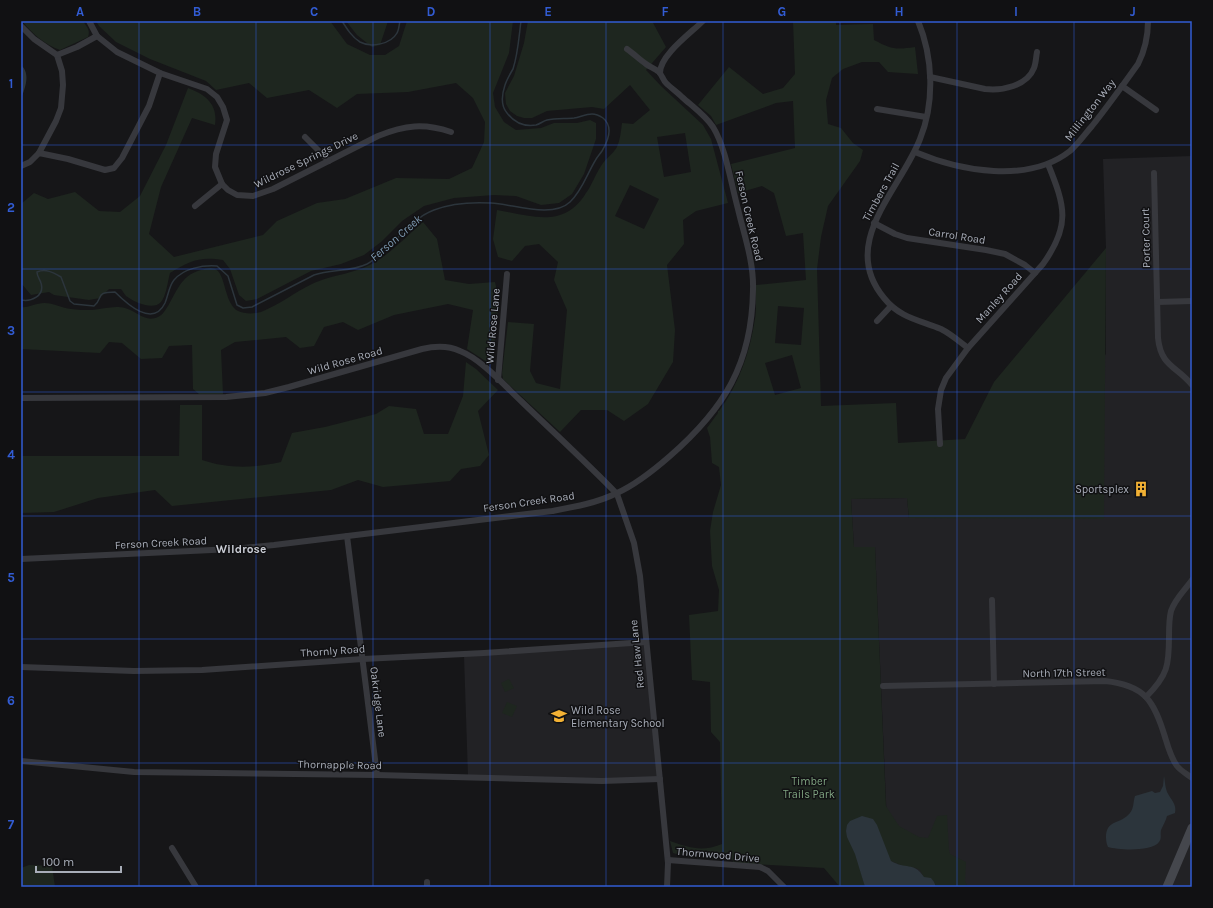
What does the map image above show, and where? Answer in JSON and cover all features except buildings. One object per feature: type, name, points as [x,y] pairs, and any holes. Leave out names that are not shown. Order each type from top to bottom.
[{"type":"street","points":[[89,21],[97,36],[118,52],[160,73],[207,89],[217,97],[223,107],[226,120],[216,154],[215,167],[222,184],[195,206]]},
{"type":"street","points":[[660,73],[661,66],[672,50],[703,21]]},
{"type":"street","name":"Timbers Trail","points":[[918,21],[927,52],[930,77],[929,100],[924,128],[915,152],[874,223],[869,238],[869,267],[876,286],[891,306],[907,317],[943,330],[968,348]]},
{"type":"street","name":"Millington Way","points":[[915,152],[929,158],[965,167],[1000,172],[1021,171],[1048,164],[1069,152],[1077,144],[1138,64],[1143,53],[1148,30],[1148,21]]},
{"type":"street","points":[[21,26],[34,39],[57,55],[62,71],[64,85],[61,108],[56,121],[39,153],[30,162],[21,166]]},
{"type":"street","points":[[57,55],[77,47],[97,36]]},
{"type":"street","name":"Ferson Creek Road","points":[[21,559],[233,549],[552,511],[585,504],[617,494],[639,481],[659,466],[690,439],[713,413],[727,392],[740,366],[748,338],[753,288],[748,248],[717,136],[707,120],[666,83],[660,73],[627,49]]},
{"type":"street","points":[[930,77],[985,89],[995,90],[1007,88],[1027,78],[1034,68],[1037,52]]},
{"type":"street","points":[[39,153],[68,159],[105,170],[114,168],[122,158],[149,106],[160,73]]},
{"type":"street","points":[[1122,86],[1156,110]]},
{"type":"street","points":[[877,109],[926,117]]},
{"type":"street","name":"Wildrose Springs Drive","points":[[222,184],[228,190],[237,195],[253,196],[273,189],[378,136],[400,128],[430,126],[451,132]]},
{"type":"street","points":[[305,137],[329,160]]},
{"type":"street","name":"Manley Road","points":[[940,444],[938,409],[941,390],[946,378],[968,348],[1035,273],[1052,251],[1058,239],[1062,227],[1062,214],[1059,192],[1048,164]]},
{"type":"street","name":"Porter Court","points":[[1154,173],[1159,349],[1168,363],[1192,385]]},
{"type":"street","name":"Carrol Road","points":[[874,223],[895,234],[907,238],[1005,254],[1025,265],[1035,273]]},
{"type":"street","name":"Wild Rose Lane","points":[[498,380],[507,274]]},
{"type":"street","points":[[1158,302],[1192,301]]},
{"type":"street","points":[[877,321],[891,306]]},
{"type":"street","name":"Wild Rose Road","points":[[21,398],[226,397],[265,393],[289,388],[422,349],[435,346],[448,347],[460,350],[474,358],[617,494]]},
{"type":"street","name":"Red Haw Lane","points":[[617,494],[634,543],[640,576],[668,860],[667,887]]},
{"type":"street","name":"Oakridge Lane","points":[[347,536],[377,775]]},
{"type":"street","points":[[1146,697],[1157,686],[1165,671],[1168,657],[1171,611],[1174,604],[1192,580]]},
{"type":"street","points":[[992,600],[994,684]]},
{"type":"street","name":"Thornly Road","points":[[21,667],[134,671],[202,670],[363,658],[484,653],[646,642]]},
{"type":"street","name":"North 17th Street","points":[[883,686],[1105,681],[1118,683],[1128,686],[1146,697],[1155,708],[1171,756],[1177,765],[1192,778]]},
{"type":"street","name":"Thornapple Road","points":[[21,761],[134,772],[377,775],[602,781],[660,779]]},
{"type":"street","points":[[1167,887],[1192,828]]},
{"type":"street","points":[[172,848],[196,887]]},
{"type":"street","name":"Thornwood Drive","points":[[668,860],[760,867],[768,871],[780,886]]},
{"type":"shaded area","points":[[21,65],[26,73],[26,81],[21,99]]},
{"type":"shaded area","points":[[1192,156],[1192,821],[1165,887],[923,887],[889,869],[875,547],[854,547],[851,499],[907,498],[909,518],[987,518],[1106,354],[1106,248],[1103,159]]},
{"type":"shaded area","name":"Wild Rose Elementary School","points":[[645,644],[658,780],[468,776],[464,656]]},
{"type":"shaded area","points":[[1164,776],[1166,790],[1174,805],[1175,813],[1167,816],[1161,830],[1160,841],[1155,845],[1142,849],[1119,849],[1108,847],[1106,835],[1109,826],[1126,817],[1130,813],[1135,796],[1152,791],[1155,793],[1160,792],[1163,786]]},
{"type":"shaded area","points":[[862,816],[873,819],[877,825],[891,861],[896,864],[913,867],[924,877],[931,878],[936,887],[865,887],[846,831],[847,825],[850,821]]},
{"type":"shaded area","points":[[1192,829],[1192,887],[1168,887]]},
{"type":"green space","points":[[22,21],[83,21],[88,28],[89,35],[88,37],[60,50],[54,48],[39,38]]},
{"type":"green space","points":[[96,21],[330,21],[347,44],[370,55],[385,55],[399,46],[407,21],[513,21],[509,53],[493,93],[495,107],[504,122],[516,130],[541,128],[554,123],[577,123],[590,120],[596,123],[596,139],[584,174],[572,194],[559,203],[541,205],[516,196],[494,195],[454,198],[424,206],[402,221],[381,242],[364,255],[341,264],[311,271],[257,299],[246,301],[239,295],[230,269],[223,260],[215,259],[195,260],[170,273],[163,300],[158,305],[153,306],[144,305],[134,301],[126,296],[121,289],[109,289],[100,298],[89,300],[54,295],[49,292],[31,295],[21,283],[21,204],[34,193],[48,199],[75,192],[99,211],[120,212],[140,196],[166,145],[188,88],[205,97],[213,106],[215,111],[215,125],[192,118],[161,187],[149,234],[174,257],[263,235],[277,221],[317,203],[345,199],[396,178],[449,179],[472,168],[484,142],[485,122],[473,98],[456,83],[408,92],[357,94],[337,108],[309,90],[267,98],[249,83],[216,90],[206,81],[150,59],[116,42],[99,26]]},
{"type":"green space","points":[[346,21],[388,21],[380,45],[372,47],[357,35]]},
{"type":"green space","points":[[528,21],[652,21],[666,47],[646,70],[703,125],[711,139],[728,203],[696,211],[683,220],[684,244],[667,265],[675,330],[673,362],[648,404],[624,421],[607,410],[581,410],[560,432],[503,379],[502,373],[508,322],[534,324],[530,371],[536,383],[560,389],[567,310],[554,280],[558,262],[539,244],[525,246],[512,261],[498,257],[493,239],[497,210],[535,217],[557,216],[568,212],[586,193],[603,163],[617,147],[622,123],[633,124],[650,110],[630,85],[604,109],[592,107],[547,111],[532,118],[517,116],[510,111],[506,104],[505,93],[514,76],[524,43]],"holes":[[[685,133],[691,172],[664,177],[657,137]],[[630,185],[659,199],[644,229],[615,216]]]},
{"type":"green space","name":"Timber Trails Park","points":[[793,21],[836,21],[836,25],[873,24],[874,40],[893,48],[915,47],[918,74],[888,72],[879,62],[862,62],[843,69],[832,78],[826,100],[828,124],[841,128],[853,143],[863,150],[860,161],[828,206],[821,237],[817,269],[821,406],[896,403],[898,443],[965,439],[994,382],[1106,248],[1104,519],[909,518],[907,498],[851,499],[854,547],[875,547],[886,806],[899,826],[919,837],[928,838],[937,816],[947,815],[950,854],[966,862],[965,881],[968,887],[936,887],[934,882],[924,878],[920,870],[903,866],[891,861],[860,868],[865,887],[840,887],[824,868],[733,863],[733,860],[688,857],[673,853],[670,841],[696,848],[708,848],[722,844],[720,742],[711,732],[710,682],[692,680],[689,615],[718,611],[719,590],[712,566],[710,531],[713,512],[721,485],[719,467],[712,463],[710,437],[707,428],[726,401],[743,367],[750,344],[756,315],[756,285],[806,280],[803,233],[786,236],[774,193],[762,186],[738,193],[731,164],[795,148],[793,101],[776,103],[716,125],[711,116],[698,105],[729,67],[763,94],[783,88],[795,74]],"holes":[[[778,306],[804,308],[801,345],[775,343]],[[792,355],[801,388],[775,395],[765,363]]]},
{"type":"green space","points":[[423,222],[437,239],[445,280],[469,284],[495,282],[499,300],[493,358],[487,362],[467,349],[473,310],[448,304],[394,315],[358,330],[343,322],[324,327],[314,346],[300,348],[286,337],[235,342],[221,350],[223,394],[199,394],[193,389],[192,345],[169,346],[162,358],[141,359],[122,343],[109,342],[100,353],[21,349],[21,307],[44,303],[78,310],[121,307],[129,309],[149,319],[163,314],[179,286],[188,276],[210,268],[215,269],[219,273],[229,300],[238,311],[243,313],[258,313],[274,306],[312,284],[361,269],[377,261],[389,253]]},
{"type":"green space","points":[[466,362],[476,369],[498,390],[478,411],[489,455],[480,466],[461,469],[450,481],[383,487],[358,480],[331,490],[172,506],[155,490],[98,498],[54,512],[21,513],[21,456],[179,456],[180,405],[202,405],[202,460],[231,466],[241,467],[281,462],[292,433],[325,427],[376,414],[389,406],[416,409],[424,434],[448,434],[463,396]]},
{"type":"green space","points":[[509,679],[514,688],[505,692],[501,683]]},
{"type":"green space","points":[[507,702],[517,706],[512,717],[502,713]]},
{"type":"green space","points":[[29,865],[52,866],[55,887],[21,887],[21,868]]},
{"type":"waterway","name":"Ferson Creek","points":[[342,21],[357,40],[370,45],[380,44],[394,37],[397,33],[400,21]]},
{"type":"waterway","name":"Ferson Creek","points":[[21,300],[33,299],[39,295],[42,288],[37,272],[47,271],[61,277],[70,301],[74,304],[94,306],[102,294],[115,292],[126,302],[140,311],[147,314],[154,314],[160,310],[165,303],[171,285],[178,276],[194,268],[217,266],[228,276],[237,305],[243,308],[252,307],[314,275],[361,267],[367,264],[384,251],[416,221],[434,210],[455,204],[477,203],[491,203],[543,210],[562,207],[570,202],[578,193],[608,139],[609,130],[606,122],[598,115],[588,114],[574,118],[550,119],[536,125],[527,125],[516,121],[507,113],[503,107],[502,96],[515,63],[521,21]]},
{"type":"place","name":"Sportsplex","points":[[1141,489]]},
{"type":"place","name":"Wild Rose Elementary School","points":[[559,716]]},
{"type":"district","name":"Wildrose","points":[[241,549]]}]
